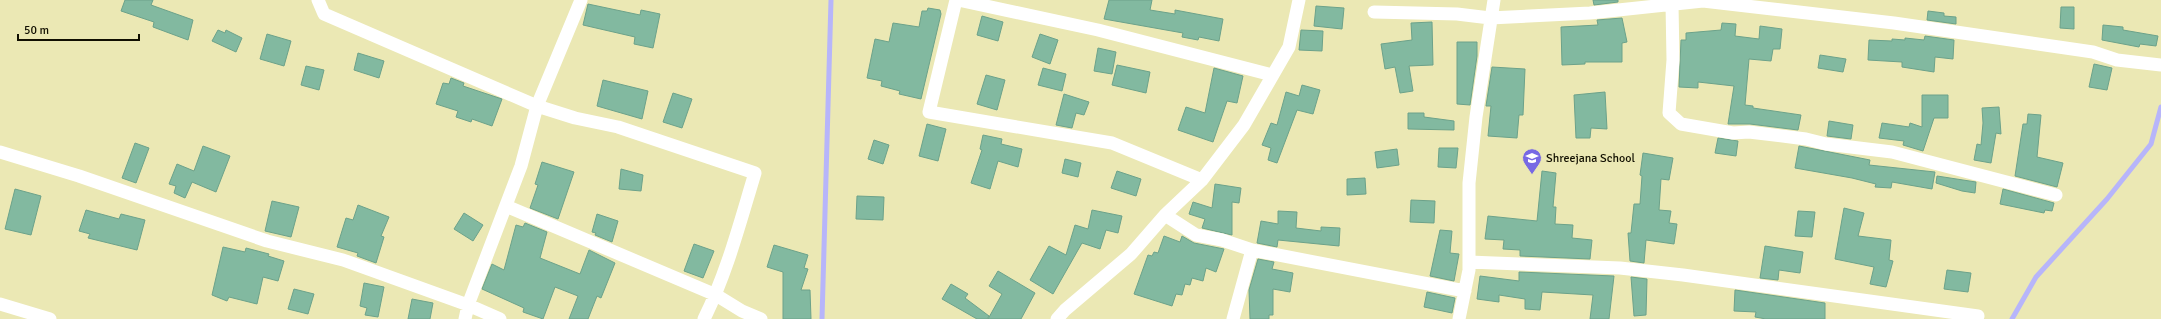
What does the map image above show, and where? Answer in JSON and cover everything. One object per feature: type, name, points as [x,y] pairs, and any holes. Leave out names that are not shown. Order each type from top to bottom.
[{"type":"street","points":[[318,0],[324,14],[537,106],[575,118],[618,127],[755,173],[716,295],[704,319]]},
{"type":"street","points":[[465,319],[468,305],[521,166],[537,106],[581,0]]},
{"type":"street","points":[[1202,180],[1112,143],[929,112],[957,0],[1098,30],[1272,75]]},
{"type":"street","points":[[1057,319],[1065,310],[1130,254],[1165,215],[1202,180],[1244,125],[1289,47],[1299,0]]},
{"type":"street","points":[[1458,319],[1465,291],[1469,262],[1469,183],[1476,116],[1494,0]]},
{"type":"street","points":[[1374,12],[1457,14],[1490,18],[1590,13],[1703,1],[1894,23],[2093,52],[2117,60],[2160,65]]},
{"type":"street","points":[[1672,4],[1672,60],[1669,113],[1681,124],[1733,133],[1749,132],[1806,139],[1826,144],[1892,152],[1990,176],[2056,195]]},
{"type":"street","points":[[0,152],[79,176],[267,241],[343,260],[468,305],[500,319]]},
{"type":"street","points":[[506,206],[716,295],[742,311],[761,319]]},
{"type":"street","points":[[1165,215],[1196,235],[1222,240],[1252,250],[1465,291]]},
{"type":"street","points":[[1233,319],[1252,250]]},
{"type":"street","points":[[1469,262],[1620,268],[1683,275],[1978,316]]},
{"type":"street","points":[[0,304],[50,319]]},
{"type":"building","points":[[125,0],[153,0],[151,5],[193,20],[188,40],[153,27],[154,22],[121,11]]},
{"type":"building","points":[[1109,0],[1152,0],[1150,10],[1175,14],[1175,10],[1223,19],[1219,41],[1199,37],[1198,40],[1182,37],[1183,33],[1104,19]]},
{"type":"building","points":[[1593,0],[1618,0],[1618,2],[1594,5]]},
{"type":"building","points":[[588,4],[640,15],[641,10],[660,14],[653,48],[634,44],[635,37],[583,25]]},
{"type":"building","points":[[1316,6],[1344,8],[1342,29],[1314,26]]},
{"type":"building","points":[[2061,7],[2074,7],[2074,29],[2060,28]]},
{"type":"building","points":[[928,8],[940,10],[941,14],[921,99],[899,94],[900,91],[881,86],[882,81],[867,78],[875,39],[889,42],[893,23],[919,27],[922,11],[927,11]]},
{"type":"building","points":[[1928,11],[1944,13],[1944,16],[1956,17],[1956,24],[1927,20]]},
{"type":"building","points":[[982,16],[1003,22],[998,41],[977,35]]},
{"type":"building","points":[[1622,18],[1627,42],[1622,43],[1622,62],[1585,62],[1585,64],[1562,65],[1561,27],[1598,25],[1597,20]]},
{"type":"building","points":[[1432,22],[1433,65],[1409,66],[1413,91],[1400,93],[1395,67],[1385,69],[1381,44],[1412,40],[1411,23]]},
{"type":"building","points":[[1722,23],[1736,24],[1735,36],[1759,39],[1760,26],[1782,29],[1780,49],[1773,49],[1771,61],[1749,59],[1745,105],[1753,106],[1753,108],[1801,115],[1798,130],[1750,124],[1728,124],[1734,86],[1698,82],[1698,88],[1679,87],[1681,40],[1686,40],[1686,33],[1721,30]]},
{"type":"building","points":[[2103,25],[2123,27],[2123,30],[2158,36],[2156,46],[2140,44],[2139,47],[2102,40]]},
{"type":"building","points":[[218,30],[225,33],[226,30],[242,38],[236,52],[212,41]]},
{"type":"building","points":[[1301,30],[1323,31],[1322,51],[1299,50]]},
{"type":"building","points":[[267,34],[291,41],[284,66],[260,59]]},
{"type":"building","points":[[1040,34],[1058,40],[1050,64],[1032,57]]},
{"type":"building","points":[[1925,36],[1954,40],[1953,59],[1935,57],[1934,72],[1902,67],[1902,62],[1868,60],[1869,40],[1892,41],[1892,39],[1905,40],[1905,38],[1924,40]]},
{"type":"building","points":[[1457,42],[1477,42],[1477,56],[1470,105],[1457,104]]},
{"type":"building","points":[[1098,48],[1116,52],[1112,74],[1094,71]]},
{"type":"building","points":[[358,53],[384,61],[379,78],[354,70]]},
{"type":"building","points":[[1820,55],[1846,59],[1843,72],[1818,68]]},
{"type":"building","points":[[2094,64],[2112,68],[2107,90],[2089,87]]},
{"type":"building","points":[[1117,65],[1150,72],[1146,93],[1112,85]]},
{"type":"building","points":[[306,66],[324,70],[319,90],[301,85]]},
{"type":"building","points":[[1492,67],[1525,69],[1523,115],[1519,115],[1517,138],[1488,136],[1491,106],[1486,106]]},
{"type":"building","points":[[1043,68],[1066,74],[1062,91],[1038,85]]},
{"type":"building","points":[[1214,68],[1243,76],[1237,103],[1227,101],[1213,142],[1178,130],[1186,107],[1205,113]]},
{"type":"building","points":[[986,75],[1005,80],[997,110],[977,104]]},
{"type":"building","points":[[451,78],[464,83],[463,86],[502,99],[492,126],[472,119],[471,122],[456,117],[458,111],[436,104],[443,83],[449,84]]},
{"type":"building","points":[[603,80],[648,91],[642,119],[597,106]]},
{"type":"building","points":[[1302,85],[1320,90],[1313,114],[1297,110],[1277,163],[1268,160],[1271,148],[1262,145],[1271,123],[1277,125],[1286,92],[1299,96]]},
{"type":"building","points":[[1605,92],[1607,129],[1591,128],[1590,138],[1576,138],[1574,95]]},
{"type":"building","points":[[673,93],[692,99],[682,128],[663,122]]},
{"type":"building","points":[[1064,94],[1089,102],[1084,115],[1076,113],[1072,128],[1056,125]]},
{"type":"building","points":[[1922,95],[1948,95],[1948,118],[1934,118],[1923,151],[1903,145],[1904,141],[1879,138],[1882,123],[1909,127],[1910,123],[1922,127]]},
{"type":"building","points":[[1999,107],[2001,134],[1996,133],[1991,163],[1974,160],[1977,144],[1981,145],[1983,123],[1982,108]]},
{"type":"building","points":[[1408,113],[1424,113],[1424,117],[1454,121],[1454,130],[1408,129]]},
{"type":"building","points":[[2028,114],[2041,115],[2037,157],[2063,163],[2057,187],[2015,176],[2023,124],[2027,124]]},
{"type":"building","points":[[1829,121],[1853,125],[1851,139],[1827,136]]},
{"type":"building","points":[[927,124],[946,129],[938,161],[919,156]]},
{"type":"building","points":[[983,135],[1002,139],[1001,144],[1022,149],[1018,167],[998,161],[990,189],[971,183],[982,150],[980,149]]},
{"type":"building","points":[[1718,138],[1738,141],[1736,156],[1715,153]]},
{"type":"building","points":[[874,140],[889,145],[883,164],[868,159]]},
{"type":"building","points":[[135,143],[149,148],[136,183],[122,178]]},
{"type":"building","points":[[203,146],[230,156],[216,192],[192,182],[185,198],[174,193],[176,186],[169,184],[177,164],[194,171]]},
{"type":"building","points":[[1799,146],[1870,160],[1869,165],[1935,172],[1932,189],[1892,182],[1891,188],[1875,187],[1876,184],[1852,178],[1795,168]]},
{"type":"building","points":[[1439,148],[1458,148],[1456,168],[1438,167]]},
{"type":"building","points":[[1397,149],[1399,165],[1377,168],[1375,152]]},
{"type":"building","points":[[1643,153],[1673,158],[1669,180],[1661,179],[1659,210],[1671,211],[1669,223],[1677,224],[1674,244],[1646,240],[1644,263],[1630,261],[1628,233],[1631,233],[1634,204],[1640,204],[1642,176],[1640,175]]},
{"type":"building","points":[[1065,159],[1081,163],[1078,177],[1062,173]]},
{"type":"building","points":[[542,162],[574,172],[558,219],[530,208],[538,185],[535,184]]},
{"type":"building","points":[[621,169],[643,175],[641,191],[619,189]]},
{"type":"building","points":[[1117,171],[1141,179],[1136,196],[1111,188]]},
{"type":"building","points":[[1542,171],[1556,173],[1553,207],[1556,207],[1555,224],[1573,225],[1572,238],[1592,240],[1590,259],[1520,256],[1520,250],[1503,249],[1504,240],[1485,239],[1488,216],[1537,221]]},
{"type":"building","points":[[1937,176],[1976,182],[1975,193],[1962,191],[1936,183]]},
{"type":"building","points":[[1365,178],[1366,194],[1347,195],[1347,179]]},
{"type":"building","points":[[1215,184],[1241,188],[1239,203],[1232,202],[1232,235],[1202,228],[1205,219],[1189,214],[1193,202],[1212,208]]},
{"type":"building","points":[[15,189],[41,196],[31,235],[5,229]]},
{"type":"building","points":[[2003,189],[2054,203],[2052,211],[2045,210],[2044,213],[2000,204]]},
{"type":"building","points":[[857,196],[884,197],[883,220],[856,219]]},
{"type":"building","points":[[1411,200],[1435,201],[1434,223],[1410,222]]},
{"type":"building","points":[[272,201],[299,207],[291,237],[265,231]]},
{"type":"building","points":[[358,205],[389,217],[381,236],[384,237],[376,263],[357,256],[358,253],[337,247],[346,218],[353,220]]},
{"type":"building","points":[[1844,208],[1864,213],[1858,236],[1891,240],[1889,260],[1893,261],[1886,287],[1870,284],[1874,267],[1835,259]]},
{"type":"building","points":[[86,210],[119,219],[121,214],[145,220],[137,250],[88,238],[90,234],[79,231]]},
{"type":"building","points":[[1092,210],[1122,216],[1118,233],[1106,230],[1100,249],[1082,243],[1053,294],[1030,280],[1049,246],[1066,255],[1075,225],[1088,229]]},
{"type":"building","points":[[1278,211],[1297,212],[1296,228],[1321,231],[1321,227],[1340,228],[1339,246],[1278,240],[1277,247],[1257,243],[1261,221],[1278,224]]},
{"type":"building","points":[[1798,211],[1815,212],[1812,237],[1795,236]]},
{"type":"building","points":[[464,213],[483,225],[473,241],[454,229]]},
{"type":"building","points":[[597,214],[618,221],[612,242],[595,235],[596,233],[592,232]]},
{"type":"building","points":[[525,223],[547,232],[540,258],[580,274],[589,250],[615,263],[601,298],[597,296],[588,319],[569,319],[578,296],[555,287],[543,319],[523,312],[524,308],[482,289],[492,264],[504,270],[516,225],[523,227]]},
{"type":"building","points":[[1440,230],[1452,231],[1450,253],[1459,254],[1454,281],[1430,276]]},
{"type":"building","points":[[1164,236],[1180,242],[1182,236],[1194,243],[1224,249],[1216,272],[1206,268],[1203,281],[1192,278],[1190,285],[1185,284],[1182,295],[1176,294],[1172,306],[1134,294],[1148,255],[1152,256],[1154,252],[1158,253]]},
{"type":"building","points":[[694,244],[714,251],[703,278],[684,271]]},
{"type":"building","points":[[774,245],[808,255],[804,268],[808,269],[801,290],[810,290],[811,319],[783,319],[783,272],[767,267]]},
{"type":"building","points":[[1765,246],[1803,252],[1800,273],[1779,270],[1778,280],[1760,278]]},
{"type":"building","points":[[223,247],[245,252],[246,248],[269,254],[268,256],[284,261],[278,281],[263,277],[257,304],[229,297],[227,301],[212,295]]},
{"type":"building","points":[[1258,259],[1274,262],[1272,269],[1293,273],[1290,292],[1273,289],[1273,315],[1269,315],[1269,319],[1250,319],[1249,290]]},
{"type":"building","points":[[1947,270],[1971,273],[1968,292],[1944,289]]},
{"type":"building","points":[[998,271],[1035,293],[1021,319],[988,319],[1002,294],[989,286]]},
{"type":"building","points":[[1519,272],[1614,276],[1609,319],[1590,319],[1593,295],[1542,292],[1540,310],[1525,309],[1525,299],[1499,295],[1499,302],[1477,299],[1480,276],[1519,281]]},
{"type":"building","points":[[1631,277],[1647,279],[1646,315],[1634,316]]},
{"type":"building","points":[[364,283],[384,287],[378,317],[365,315],[367,308],[360,306]]},
{"type":"building","points":[[951,284],[968,294],[965,298],[989,316],[987,319],[977,319],[942,299]]},
{"type":"building","points":[[294,289],[314,294],[308,314],[288,309]]},
{"type":"building","points":[[1735,290],[1825,303],[1825,319],[1766,319],[1755,317],[1756,312],[1734,311]]},
{"type":"building","points":[[1427,292],[1455,298],[1452,313],[1424,307]]},
{"type":"building","points":[[412,299],[433,303],[430,319],[408,319]]},
{"type":"waterway","points":[[822,319],[831,0]]},
{"type":"waterway","points":[[2012,319],[2036,277],[2107,199],[2151,144],[2161,107]]},
{"type":"place","name":"Shreejana School","points":[[1532,175]]}]
